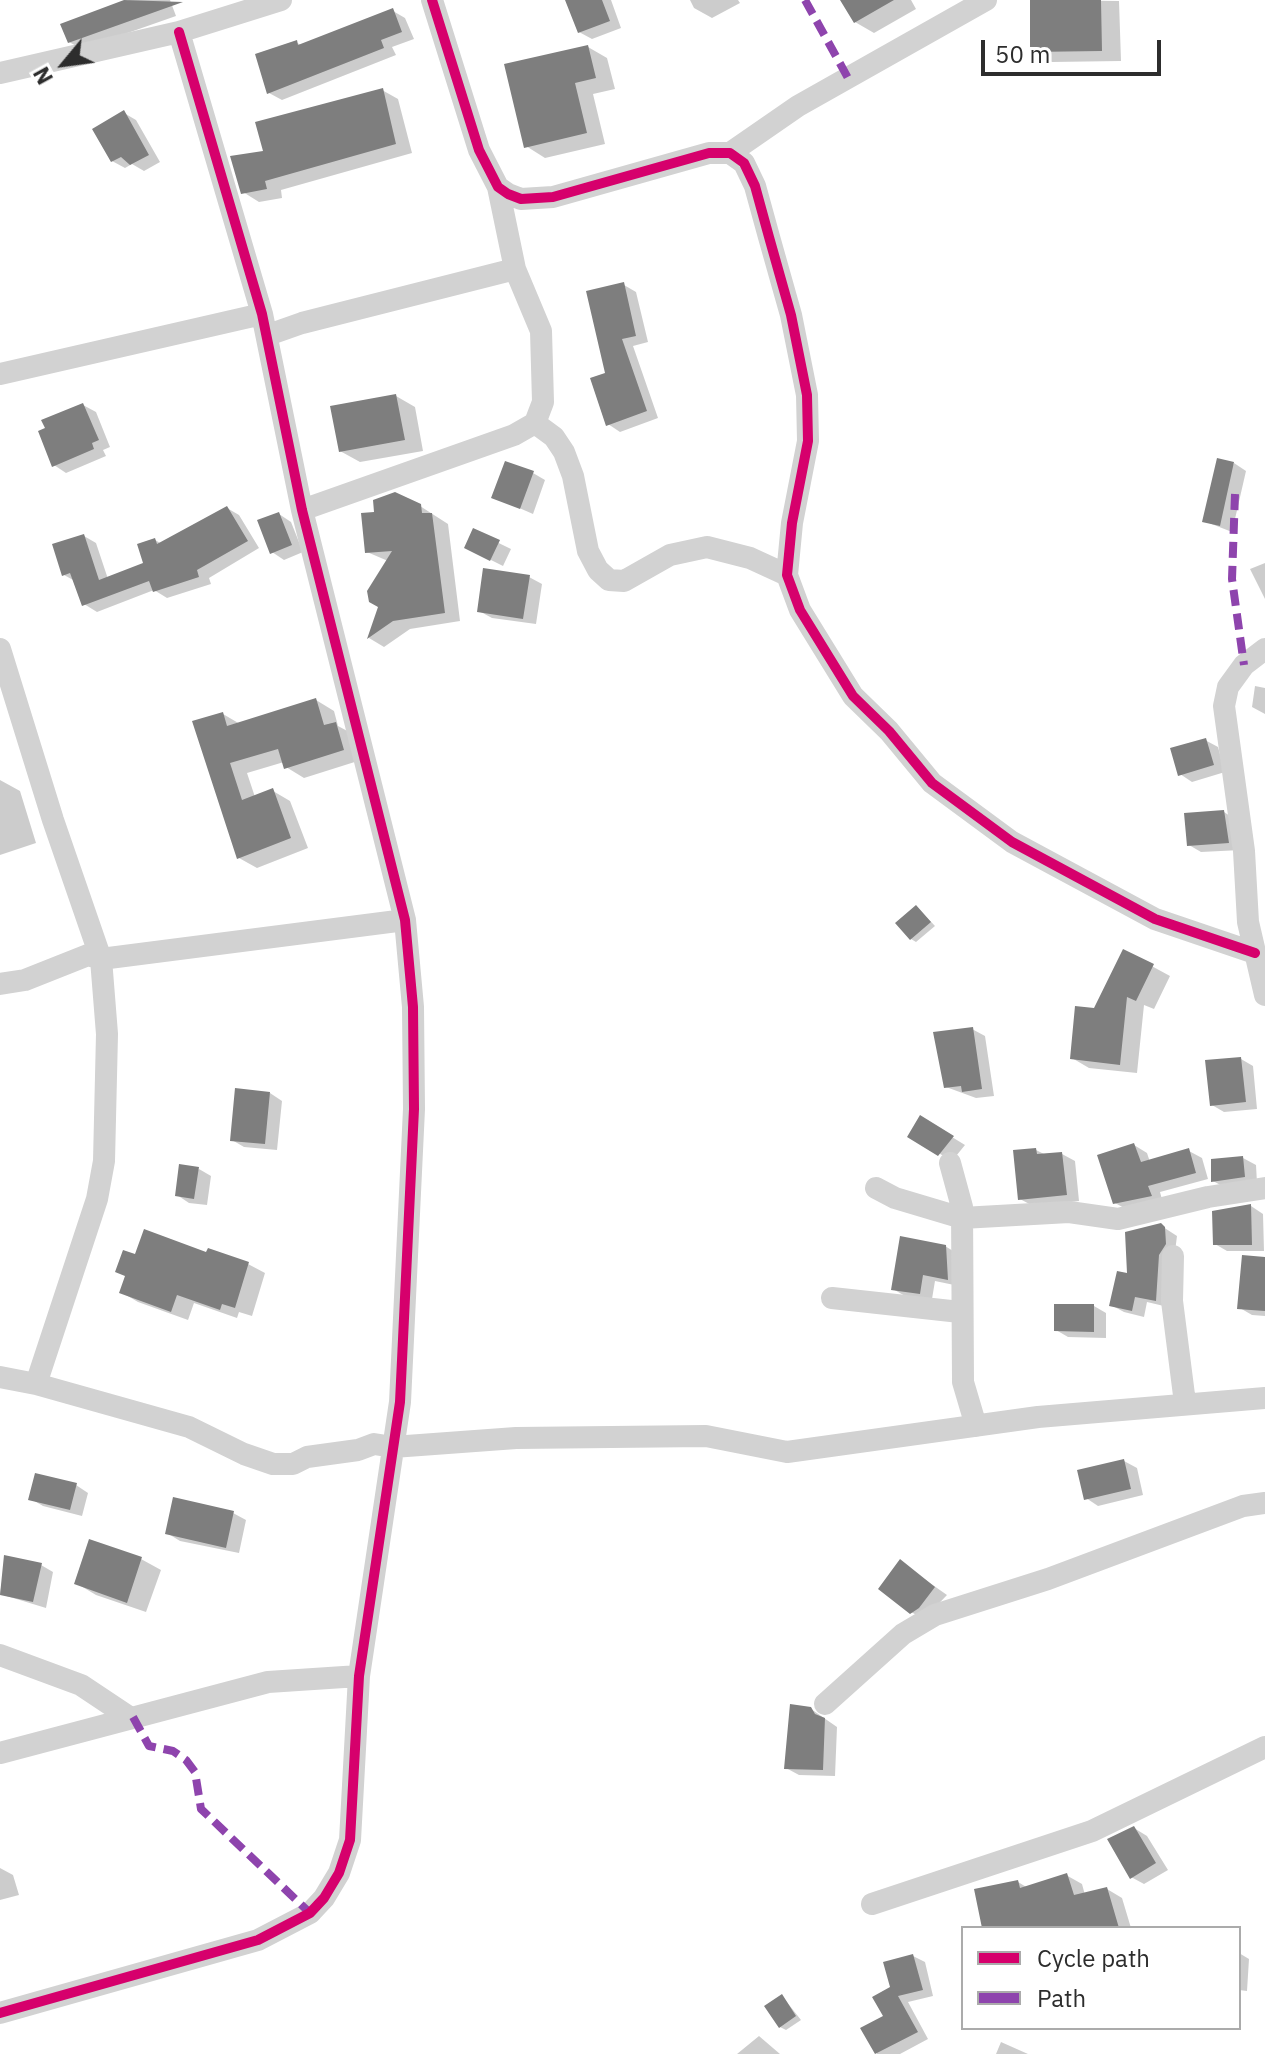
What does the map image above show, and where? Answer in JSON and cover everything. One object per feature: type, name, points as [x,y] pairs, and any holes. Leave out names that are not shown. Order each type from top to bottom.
[{"type":"street","points":[[0,73],[179,32],[221,8],[281,0]]},
{"type":"street","points":[[302,510],[514,435],[535,423],[543,402],[541,331],[515,269],[498,187],[479,150],[432,0]]},
{"type":"street","points":[[498,187],[521,199],[553,197],[709,153],[730,153],[798,106],[986,0]]},
{"type":"street","points":[[0,2013],[258,1940],[310,1913],[339,1873],[350,1840],[359,1676],[400,1402],[414,1109],[413,1007],[405,920],[302,510],[265,325],[179,32]]},
{"type":"street","points":[[730,153],[744,163],[755,186],[791,315],[807,395],[808,441],[792,523],[787,575],[800,610],[853,696],[889,731],[932,783],[965,811],[1074,878],[1155,919],[1255,953]]},
{"type":"street","points":[[0,374],[265,325],[302,323],[515,269]]},
{"type":"street","points":[[535,423],[554,437],[564,452],[573,476],[588,551],[598,570],[609,580],[624,581],[670,555],[707,547],[729,551],[787,575]]},
{"type":"street","points":[[0,649],[6,692],[101,959],[107,1034],[104,1161],[97,1199],[36,1384]]},
{"type":"street","points":[[1265,649],[1244,665],[1228,687],[1224,706],[1254,850],[1248,922],[1265,995]]},
{"type":"street","points":[[0,984],[25,980],[88,955],[101,959],[405,920]]},
{"type":"street","points":[[950,1163],[957,1180],[962,1218],[960,1312],[963,1382],[976,1426]]},
{"type":"street","points":[[876,1188],[895,1198],[962,1218],[1069,1212],[1118,1219],[1208,1197],[1265,1188]]},
{"type":"street","points":[[1173,1256],[1172,1301],[1185,1403]]},
{"type":"street","points":[[832,1298],[960,1312]]},
{"type":"street","points":[[0,1377],[36,1384],[189,1427],[244,1454],[273,1464],[293,1464],[307,1457],[358,1450],[374,1444],[393,1447],[516,1438],[706,1436],[787,1452],[976,1426],[1185,1403],[1265,1398]]},
{"type":"street","points":[[825,1704],[903,1634],[935,1615],[1048,1579],[1231,1510],[1265,1503]]},
{"type":"street","points":[[0,1655],[81,1685],[129,1717]]},
{"type":"street","points":[[0,1753],[268,1682],[359,1676]]},
{"type":"street","points":[[872,1904],[1092,1831],[1265,1747]]},
{"type":"building","points":[[124,0],[183,2],[68,43],[60,24]]},
{"type":"building","points":[[565,0],[602,0],[610,21],[578,33]]},
{"type":"building","points":[[840,0],[894,0],[854,23]]},
{"type":"building","points":[[1030,0],[1101,0],[1102,51],[1030,52]]},
{"type":"building","points":[[393,8],[402,32],[381,40],[384,48],[267,94],[255,54],[297,40],[298,45]]},
{"type":"building","points":[[588,45],[596,78],[575,83],[587,133],[524,148],[504,64]]},
{"type":"building","points":[[383,88],[396,144],[265,181],[267,189],[241,194],[230,156],[263,151],[255,122]]},
{"type":"building","points":[[124,110],[149,155],[130,165],[121,157],[111,162],[92,129]]},
{"type":"building","points":[[624,282],[636,336],[622,339],[647,411],[606,426],[590,378],[605,373],[586,291]]},
{"type":"building","points":[[396,394],[405,440],[339,452],[330,406]]},
{"type":"building","points":[[83,403],[99,440],[92,443],[94,449],[52,467],[38,431],[45,428],[41,420]]},
{"type":"building","points":[[1217,458],[1234,462],[1220,526],[1202,522]]},
{"type":"building","points":[[505,461],[534,471],[520,509],[491,498]]},
{"type":"building","points":[[395,492],[421,504],[422,513],[432,513],[445,613],[393,621],[367,639],[378,607],[369,602],[367,591],[392,551],[365,553],[361,513],[374,512],[373,500]]},
{"type":"building","points":[[227,506],[248,541],[197,570],[199,577],[153,592],[149,581],[82,606],[70,573],[62,576],[52,544],[84,534],[99,580],[143,563],[137,544],[155,538],[157,544]]},
{"type":"building","points":[[279,512],[292,545],[270,554],[257,520]]},
{"type":"building","points":[[473,528],[500,540],[490,561],[464,548]]},
{"type":"building","points":[[483,568],[530,575],[523,619],[477,612]]},
{"type":"building","points":[[316,698],[324,725],[336,722],[344,750],[284,769],[278,749],[230,763],[242,800],[273,788],[291,838],[237,859],[192,721],[223,712],[227,726]]},
{"type":"building","points":[[1206,738],[1214,765],[1178,776],[1170,748]]},
{"type":"building","points":[[1224,810],[1229,843],[1187,846],[1184,813]]},
{"type":"building","points":[[916,905],[931,922],[910,940],[895,923]]},
{"type":"building","points":[[1123,949],[1154,964],[1136,1001],[1127,997],[1120,1065],[1070,1059],[1075,1006],[1094,1008]]},
{"type":"building","points":[[973,1027],[982,1089],[962,1092],[961,1086],[944,1088],[933,1032]]},
{"type":"building","points":[[1241,1057],[1246,1102],[1210,1106],[1205,1060]]},
{"type":"building","points":[[235,1088],[270,1092],[265,1144],[230,1141]]},
{"type":"building","points":[[920,1115],[954,1136],[938,1156],[907,1137]]},
{"type":"building","points":[[1134,1143],[1141,1162],[1189,1148],[1196,1173],[1148,1186],[1152,1196],[1113,1204],[1097,1155]]},
{"type":"building","points":[[1036,1148],[1037,1154],[1062,1152],[1067,1195],[1018,1200],[1013,1150]]},
{"type":"building","points":[[1243,1156],[1245,1177],[1211,1182],[1211,1159]]},
{"type":"building","points":[[179,1164],[199,1167],[194,1199],[175,1196]]},
{"type":"building","points":[[1251,1204],[1252,1245],[1213,1245],[1212,1211]]},
{"type":"building","points":[[1161,1223],[1165,1227],[1166,1244],[1159,1255],[1156,1301],[1135,1297],[1132,1311],[1109,1306],[1117,1271],[1127,1273],[1125,1232]]},
{"type":"building","points":[[144,1229],[206,1252],[208,1248],[249,1262],[235,1308],[222,1304],[220,1310],[177,1295],[171,1312],[119,1293],[125,1276],[115,1272],[123,1250],[135,1254]]},
{"type":"building","points":[[900,1236],[946,1245],[948,1280],[923,1275],[920,1294],[891,1290]]},
{"type":"building","points":[[1242,1255],[1265,1257],[1265,1311],[1237,1309]]},
{"type":"building","points":[[1054,1304],[1094,1304],[1094,1332],[1054,1331]]},
{"type":"building","points":[[1124,1459],[1131,1489],[1084,1500],[1077,1470]]},
{"type":"building","points":[[35,1473],[77,1483],[70,1510],[28,1500]]},
{"type":"building","points":[[173,1497],[234,1511],[226,1548],[165,1534]]},
{"type":"building","points":[[89,1539],[142,1557],[127,1603],[74,1584]]},
{"type":"building","points":[[4,1555],[42,1563],[33,1602],[0,1595]]},
{"type":"building","points":[[900,1559],[935,1587],[919,1608],[910,1614],[878,1589]]},
{"type":"building","points":[[790,1704],[811,1707],[815,1714],[825,1718],[823,1770],[784,1769]]},
{"type":"building","points":[[1134,1826],[1156,1863],[1130,1879],[1107,1839]]},
{"type":"building","points":[[1067,1873],[1074,1895],[1107,1887],[1118,1926],[982,1926],[974,1889],[1018,1880],[1020,1888]]},
{"type":"building","points":[[913,1954],[923,1990],[898,1996],[918,2032],[875,2054],[860,2028],[883,2016],[872,1997],[890,1987],[883,1962]]},
{"type":"building","points":[[782,1994],[796,2016],[779,2028],[764,2006]]},
{"type":"marked path","points":[[805,0],[848,78]]},
{"type":"marked path","points":[[1235,494],[1232,579],[1244,665]]},
{"type":"marked path","points":[[133,1717],[149,1746],[173,1751],[186,1760],[195,1772],[201,1809],[310,1913]]},
{"type":"cycle path","points":[[432,0],[479,150],[498,187],[508,194],[521,199],[553,197],[709,153],[730,153],[744,163],[755,186],[791,315],[807,395],[808,441],[792,523],[787,575],[800,610],[853,696],[889,731],[932,783],[1012,842],[1155,919],[1255,953]]},
{"type":"cycle path","points":[[0,2013],[258,1940],[310,1913],[324,1898],[339,1873],[350,1840],[359,1676],[400,1402],[414,1109],[413,1007],[405,920],[302,510],[262,314],[179,32]]}]
